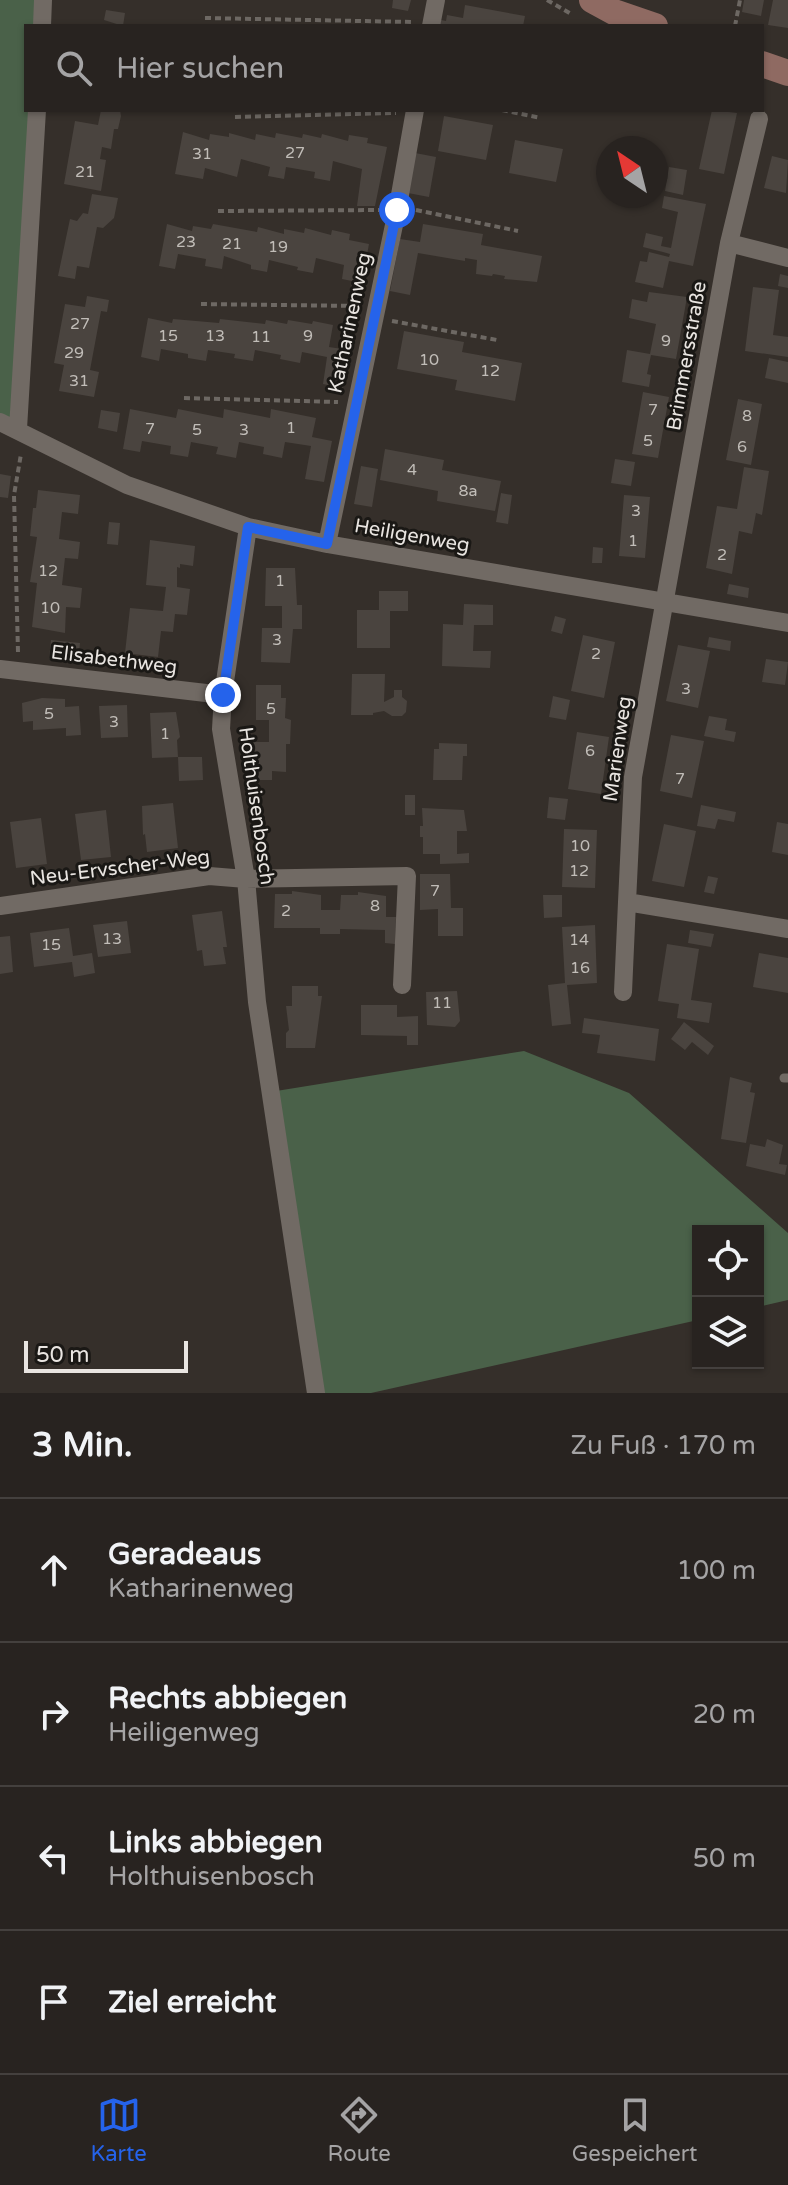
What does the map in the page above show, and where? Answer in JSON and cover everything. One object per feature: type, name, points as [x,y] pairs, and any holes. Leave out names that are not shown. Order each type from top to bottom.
[{"type":"main road","points":[[587,10],[614,12],[649,24]]},
{"type":"main road","points":[[764,65],[788,73]]},
{"type":"street","points":[[42,24],[43,0]]},
{"type":"street","points":[[431,24],[436,0]]},
{"type":"street","points":[[14,428],[37,112]]},
{"type":"street","name":"Katharinenweg","points":[[327,544],[398,208],[415,112]]},
{"type":"street","name":"Brimmersstraße","points":[[665,602],[729,243],[759,119]]},
{"type":"street","points":[[729,243],[788,258]]},
{"type":"street","name":"Heiligenweg","points":[[14,428],[127,485],[248,527],[327,544],[788,623]]},
{"type":"street","name":"Holthuisenbosch","points":[[248,527],[223,695],[221,729],[246,879],[257,1002],[316,1393]]},
{"type":"street","name":"Marienweg","points":[[623,992],[633,777],[665,602]]},
{"type":"street","name":"Elisabethweg","points":[[9,670],[223,695]]},
{"type":"street","name":"Neu-Ervscher-Weg","points":[[0,906],[209,876],[246,879],[407,876],[402,985]]},
{"type":"street","points":[[627,902],[788,929]]},
{"type":"path","points":[[547,0],[587,10]]},
{"type":"path","points":[[735,24],[740,0]]},
{"type":"path","points":[[205,18],[431,24]]},
{"type":"path","points":[[235,117],[415,112]]},
{"type":"path","points":[[512,112],[541,118]]},
{"type":"path","points":[[218,211],[398,208],[518,231]]},
{"type":"path","points":[[201,304],[374,312],[497,340]]},
{"type":"path","points":[[184,398],[356,403]]},
{"type":"path","points":[[9,670],[14,428]]},
{"type":"green space","points":[[0,0],[43,0],[42,24],[24,24],[24,112],[37,112],[18,429],[0,422]]},
{"type":"green space","points":[[524,1051],[629,1093],[788,1233],[788,1300],[764,1306],[764,1225],[692,1225],[692,1321],[371,1393],[316,1393],[270,1092]]},
{"type":"building","points":[[393,0],[411,0],[408,11],[392,8]]},
{"type":"building","points":[[744,0],[764,0],[761,16],[742,12]]},
{"type":"building","points":[[773,0],[788,0],[788,28],[768,25]]},
{"type":"building","points":[[465,5],[525,16],[523,24],[440,24],[441,20],[446,21],[447,15],[463,18]]},
{"type":"building","points":[[106,10],[125,13],[123,24],[104,20]]},
{"type":"building","points":[[101,112],[120,112],[111,149],[102,147],[100,159],[106,160],[101,191],[64,184],[75,121],[98,125]]},
{"type":"building","points":[[712,112],[737,113],[724,174],[699,169]]},
{"type":"building","points":[[444,116],[493,125],[486,160],[438,151]]},
{"type":"building","points":[[183,132],[209,140],[210,134],[229,137],[229,133],[255,140],[256,134],[275,138],[276,133],[302,138],[303,134],[321,138],[322,134],[348,141],[349,135],[368,138],[367,143],[387,147],[375,206],[357,206],[362,169],[333,161],[330,181],[314,178],[315,172],[286,167],[284,179],[268,176],[270,167],[241,159],[237,177],[205,168],[203,179],[175,174]]},
{"type":"building","points":[[515,140],[563,149],[556,182],[509,173]]},
{"type":"building","points":[[415,153],[436,157],[429,197],[408,193]]},
{"type":"building","points":[[772,156],[788,160],[786,193],[764,188]]},
{"type":"building","points":[[669,167],[687,170],[683,195],[668,192]]},
{"type":"building","points":[[92,194],[118,198],[114,218],[103,228],[97,227],[89,268],[77,266],[75,279],[58,276],[70,219],[77,221],[83,213],[88,214]]},
{"type":"building","points":[[668,197],[706,204],[693,266],[669,261],[663,288],[635,282],[640,261],[647,262],[649,252],[669,257],[670,254],[643,247],[646,233],[663,237],[661,246],[671,248],[678,212],[662,208],[668,208]]},
{"type":"building","points":[[167,224],[192,231],[193,226],[211,229],[213,224],[257,232],[258,227],[284,234],[284,229],[304,233],[305,228],[331,235],[332,230],[350,234],[349,240],[369,244],[363,291],[351,289],[352,281],[342,279],[344,265],[316,258],[313,273],[269,260],[267,272],[251,269],[251,265],[224,256],[222,269],[205,266],[206,259],[178,254],[175,269],[159,266]]},
{"type":"building","points":[[423,224],[483,234],[481,245],[542,256],[537,282],[476,274],[477,260],[465,258],[465,261],[418,253],[410,295],[390,291],[400,239],[420,242]]},
{"type":"building","points":[[780,274],[788,276],[788,288],[778,286]]},
{"type":"building","points":[[753,287],[779,290],[773,335],[788,337],[788,357],[745,351]]},
{"type":"building","points":[[649,292],[687,297],[676,359],[651,355],[647,374],[651,375],[649,387],[622,382],[627,350],[650,354],[656,324],[629,318],[632,299],[647,302]]},
{"type":"building","points":[[87,296],[109,300],[107,312],[101,311],[90,370],[99,372],[94,397],[59,391],[64,365],[54,363],[65,304],[85,307]]},
{"type":"building","points":[[148,318],[172,323],[173,319],[219,323],[220,319],[265,324],[266,320],[287,324],[288,320],[312,324],[313,321],[333,325],[329,347],[349,350],[343,388],[323,384],[327,357],[302,352],[300,363],[280,359],[281,355],[255,350],[253,361],[234,358],[235,354],[208,350],[206,361],[161,349],[159,361],[141,357]]},
{"type":"building","points":[[404,331],[464,342],[462,352],[522,363],[515,401],[455,390],[457,380],[397,369]]},
{"type":"building","points":[[769,358],[788,362],[788,383],[765,378]]},
{"type":"building","points":[[643,392],[669,397],[658,458],[632,454]]},
{"type":"building","points":[[738,399],[762,404],[751,465],[726,460]]},
{"type":"building","points":[[130,409],[176,418],[178,409],[223,418],[224,409],[270,418],[271,409],[316,418],[312,437],[332,441],[324,482],[305,479],[311,446],[285,442],[282,458],[263,454],[264,447],[239,442],[236,458],[216,454],[218,447],[191,442],[188,457],[170,454],[171,446],[142,441],[140,452],[123,449]]},
{"type":"building","points":[[101,410],[120,413],[117,432],[98,428]]},
{"type":"building","points":[[385,449],[444,460],[442,470],[501,481],[495,511],[437,501],[438,491],[380,480]]},
{"type":"building","points":[[615,459],[635,462],[631,486],[611,483]]},
{"type":"building","points":[[361,466],[378,469],[372,507],[354,504]]},
{"type":"building","points":[[744,467],[769,471],[762,515],[756,513],[752,534],[739,531],[732,574],[706,568],[717,506],[737,509]]},
{"type":"building","points":[[0,474],[11,476],[8,498],[0,497]]},
{"type":"building","points":[[38,490],[80,495],[78,514],[62,512],[59,539],[80,542],[78,559],[65,558],[62,585],[82,588],[80,608],[66,607],[65,633],[32,627],[37,583],[30,582],[37,537],[30,536]]},
{"type":"building","points":[[501,493],[512,495],[508,524],[496,522]]},
{"type":"building","points":[[624,495],[650,497],[645,558],[619,556]]},
{"type":"building","points":[[109,522],[120,523],[118,545],[107,544]]},
{"type":"building","points":[[150,540],[195,546],[193,566],[180,564],[180,568],[177,567],[177,587],[190,589],[187,615],[175,614],[173,632],[161,631],[158,657],[125,653],[130,608],[163,611],[166,587],[146,585]]},
{"type":"building","points":[[593,547],[603,548],[602,563],[592,563]]},
{"type":"building","points":[[266,568],[295,568],[297,605],[302,605],[302,629],[293,629],[290,663],[261,662],[262,628],[282,628],[282,606],[265,606]]},
{"type":"building","points":[[729,584],[749,588],[748,598],[727,594]]},
{"type":"building","points":[[379,591],[408,591],[408,611],[390,611],[390,648],[357,648],[357,610],[379,610]]},
{"type":"building","points":[[464,604],[493,605],[493,625],[474,625],[473,651],[491,651],[490,668],[442,666],[443,624],[463,625]]},
{"type":"building","points":[[555,616],[566,619],[562,634],[551,631]]},
{"type":"building","points":[[583,635],[615,642],[604,698],[571,691]]},
{"type":"building","points":[[709,637],[731,641],[730,651],[707,647]]},
{"type":"building","points":[[51,640],[80,643],[78,662],[49,659]]},
{"type":"building","points":[[678,645],[710,651],[698,708],[666,701]]},
{"type":"building","points":[[766,659],[788,662],[785,685],[762,682]]},
{"type":"building","points":[[352,674],[385,674],[384,702],[394,697],[394,690],[402,690],[402,697],[407,701],[406,712],[402,716],[392,716],[384,711],[373,715],[351,715]]},
{"type":"building","points":[[256,685],[281,685],[281,698],[286,698],[285,718],[291,720],[290,744],[286,744],[286,772],[272,771],[272,780],[253,780],[253,742],[269,742],[269,720],[256,720]]},
{"type":"building","points":[[553,696],[570,700],[566,720],[549,717]]},
{"type":"building","points":[[42,698],[65,699],[65,707],[79,706],[81,735],[66,736],[66,728],[33,730],[33,721],[23,722],[22,703]]},
{"type":"building","points":[[127,705],[128,737],[101,738],[99,706]]},
{"type":"building","points":[[176,712],[180,737],[177,740],[178,757],[152,758],[150,713]]},
{"type":"building","points":[[709,716],[727,719],[725,730],[736,732],[734,742],[704,736]]},
{"type":"building","points":[[577,732],[609,737],[601,794],[568,789]]},
{"type":"building","points":[[671,735],[704,741],[692,798],[660,791]]},
{"type":"building","points":[[439,743],[467,744],[462,780],[433,780],[434,749],[439,749]]},
{"type":"building","points":[[178,757],[202,757],[203,780],[179,781]]},
{"type":"building","points":[[405,795],[415,795],[415,815],[405,815]]},
{"type":"building","points":[[549,797],[568,799],[565,820],[547,818]]},
{"type":"building","points":[[173,803],[178,848],[147,852],[142,806]]},
{"type":"building","points":[[701,805],[736,812],[734,822],[718,819],[715,829],[697,826]]},
{"type":"building","points":[[422,808],[464,810],[467,831],[457,831],[457,854],[469,853],[469,863],[440,864],[440,854],[423,854],[423,837],[420,837]]},
{"type":"building","points":[[106,810],[111,857],[81,860],[75,814]]},
{"type":"building","points":[[41,818],[47,864],[16,868],[10,822]]},
{"type":"building","points":[[777,822],[788,824],[788,855],[772,852]]},
{"type":"building","points":[[664,824],[696,831],[684,887],[652,881]]},
{"type":"building","points":[[564,829],[597,830],[595,888],[562,887]]},
{"type":"building","points":[[420,874],[450,874],[451,908],[463,908],[463,936],[438,936],[438,909],[420,910]]},
{"type":"building","points":[[708,876],[718,878],[714,894],[704,892]]},
{"type":"building","points":[[292,891],[321,895],[321,910],[340,910],[341,895],[358,895],[358,892],[386,896],[386,917],[396,917],[395,944],[385,943],[385,930],[340,929],[340,934],[320,934],[320,928],[274,928],[275,894],[292,894]]},
{"type":"building","points":[[543,895],[562,895],[562,917],[544,918]]},
{"type":"building","points":[[222,911],[226,964],[204,966],[202,950],[197,951],[192,915]]},
{"type":"building","points":[[127,921],[131,953],[98,957],[93,925]]},
{"type":"building","points":[[595,925],[597,983],[567,985],[571,1024],[552,1026],[548,985],[565,983],[562,927]]},
{"type":"building","points":[[69,928],[73,956],[92,953],[95,973],[74,977],[72,962],[34,967],[30,933]]},
{"type":"building","points":[[690,930],[714,934],[711,947],[688,943]]},
{"type":"building","points":[[10,936],[13,972],[0,974],[0,937]]},
{"type":"building","points":[[667,944],[699,949],[691,1000],[712,1003],[709,1023],[677,1018],[679,1004],[658,1001]]},
{"type":"building","points":[[759,953],[788,958],[788,993],[753,987]]},
{"type":"building","points":[[292,986],[318,986],[318,996],[322,996],[315,1048],[286,1048],[286,1033],[289,1030],[286,1006],[292,1006]]},
{"type":"building","points":[[457,991],[460,1021],[455,1027],[427,1025],[426,992]]},
{"type":"building","points":[[361,1005],[397,1005],[397,1017],[418,1016],[418,1045],[407,1045],[407,1036],[361,1035]]},
{"type":"building","points":[[584,1018],[659,1029],[655,1061],[597,1053],[600,1035],[582,1033]]},
{"type":"building","points":[[684,1022],[714,1046],[708,1055],[692,1042],[685,1050],[671,1039]]},
{"type":"building","points":[[730,1077],[752,1083],[750,1092],[755,1093],[746,1143],[721,1139]]},
{"type":"building","points":[[767,1139],[783,1145],[779,1164],[787,1165],[785,1175],[746,1166],[750,1144],[765,1147]]},
{"type":"route","points":[[223,695],[248,527],[327,544],[397,210]]}]
